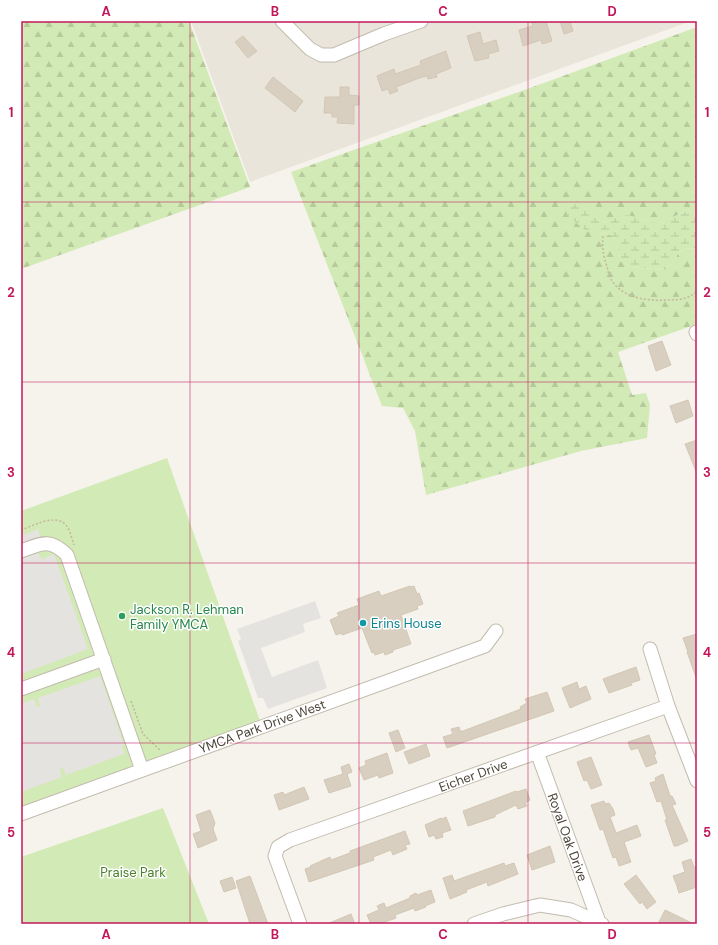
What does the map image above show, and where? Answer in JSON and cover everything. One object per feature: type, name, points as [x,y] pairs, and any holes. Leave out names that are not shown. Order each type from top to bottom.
[{"type":"street","points":[[282,21],[310,49],[321,55],[334,55],[384,34],[421,21]]},
{"type":"street","points":[[21,551],[46,543],[54,544],[67,555],[142,770]]},
{"type":"street","name":"YMCA Park Drive West","points":[[21,814],[485,646],[496,631]]},
{"type":"street","points":[[650,649],[668,706],[697,782]]},
{"type":"street","points":[[21,689],[104,659]]},
{"type":"street","name":"Eicher Drive","points":[[300,924],[275,856],[278,847],[290,840],[668,706]]},
{"type":"street","name":"Royal Oak Drive","points":[[537,752],[600,923]]},
{"type":"street","points":[[474,924],[503,914],[540,905],[571,910],[600,923]]},
{"type":"path","points":[[603,236],[602,250],[611,280],[622,292],[650,301],[678,300],[692,296],[697,291]]},
{"type":"shaded area","points":[[191,21],[691,21],[250,182]]},
{"type":"shaded area","points":[[38,529],[41,549],[21,556],[21,536]]},
{"type":"shaded area","points":[[38,553],[42,559],[54,554],[88,649],[21,674],[21,559]]},
{"type":"shaded area","points":[[315,601],[321,618],[303,624],[305,632],[261,648],[272,677],[318,660],[327,688],[268,709],[263,698],[258,698],[238,641],[241,639],[237,629]]},
{"type":"shaded area","points":[[100,676],[124,745],[122,746],[124,754],[66,775],[64,769],[61,768],[60,770],[62,777],[21,792],[21,704],[34,699],[37,707],[40,707],[38,698]]},
{"type":"green space","points":[[21,21],[189,21],[250,187],[21,269]]},
{"type":"green space","points":[[697,27],[697,217],[690,210],[662,223],[650,222],[640,218],[616,217],[609,222],[600,221],[590,212],[599,233],[614,237],[621,260],[630,267],[665,270],[675,260],[678,253],[684,249],[697,248],[697,324],[618,352],[632,395],[646,393],[650,405],[647,438],[581,451],[426,495],[415,431],[403,408],[382,406],[291,172],[530,88]]},
{"type":"green space","points":[[576,201],[600,221],[609,222],[616,217],[628,215],[650,222],[662,223],[690,210],[697,217],[697,248],[684,249],[678,253],[675,260],[665,270],[630,267],[621,260],[614,237],[607,234],[586,231],[567,215],[566,203]]},
{"type":"green space","name":"Jackson R. Lehman Family YMCA","points":[[167,458],[260,721],[21,808],[21,511]]},
{"type":"green space","name":"Praise Park","points":[[163,808],[209,924],[21,924],[21,857]]},
{"type":"building","points":[[531,21],[546,21],[552,41],[542,44],[541,40],[523,46],[519,30],[533,26]]},
{"type":"building","points":[[560,21],[570,21],[573,31],[564,34]]},
{"type":"building","points":[[480,32],[483,44],[496,40],[499,51],[488,54],[489,58],[475,61],[467,36]]},
{"type":"building","points":[[243,36],[257,51],[248,58],[235,42]]},
{"type":"building","points":[[446,51],[451,68],[436,74],[437,77],[428,79],[427,76],[422,77],[396,87],[398,91],[390,94],[388,89],[382,91],[377,76],[394,69],[395,74],[421,65],[420,61]]},
{"type":"building","points":[[273,77],[303,101],[295,112],[265,88]]},
{"type":"building","points":[[340,87],[349,87],[349,95],[359,96],[359,105],[354,105],[354,124],[337,123],[338,117],[332,117],[332,113],[324,113],[325,97],[340,97]]},
{"type":"building","points":[[662,341],[671,365],[656,371],[648,346]]},
{"type":"building","points":[[688,400],[693,416],[676,423],[670,406]]},
{"type":"building","points":[[697,440],[697,471],[696,471],[685,444]]},
{"type":"building","name":"Erins House","points":[[414,586],[417,594],[419,593],[423,604],[417,606],[418,609],[401,615],[411,644],[393,650],[393,652],[385,655],[384,652],[375,655],[374,652],[372,653],[362,628],[342,635],[342,633],[336,635],[330,620],[339,616],[337,613],[359,605],[357,599],[379,591],[381,596]]},
{"type":"building","points":[[697,634],[697,677],[696,677],[683,638]]},
{"type":"building","points":[[636,667],[640,680],[631,683],[632,685],[609,693],[603,679]]},
{"type":"building","points":[[577,682],[579,689],[586,686],[591,699],[570,708],[562,688]]},
{"type":"building","points":[[547,692],[554,711],[447,748],[443,737],[453,734],[451,729],[459,727],[460,731],[463,731],[521,709],[520,707],[527,703],[525,699]]},
{"type":"building","points":[[398,730],[405,748],[396,752],[389,733]]},
{"type":"building","points":[[649,735],[656,754],[654,755],[657,763],[646,767],[638,748],[631,750],[628,742]]},
{"type":"building","points":[[426,744],[430,756],[409,764],[404,752]]},
{"type":"building","points":[[387,753],[393,773],[379,778],[378,775],[364,780],[359,768],[366,765],[365,761]]},
{"type":"building","points":[[591,757],[602,785],[591,789],[587,780],[584,781],[577,762]]},
{"type":"building","points":[[349,764],[352,772],[347,774],[351,786],[329,793],[324,780],[343,774],[341,767]]},
{"type":"building","points":[[663,774],[670,796],[672,796],[676,804],[672,805],[688,841],[677,846],[674,846],[665,820],[667,820],[661,801],[657,802],[650,783],[656,781],[655,778]]},
{"type":"building","points":[[304,787],[309,799],[279,810],[274,795],[283,792],[284,795]]},
{"type":"building","points":[[526,789],[530,800],[525,803],[527,806],[518,809],[516,805],[495,815],[495,817],[468,826],[463,811],[516,791]]},
{"type":"building","points":[[604,801],[605,804],[609,803],[613,809],[615,815],[610,817],[616,833],[637,825],[641,836],[624,842],[631,862],[619,866],[616,857],[613,858],[603,829],[600,830],[591,805]]},
{"type":"building","points":[[210,810],[215,823],[213,829],[217,840],[198,848],[193,834],[201,831],[196,815]]},
{"type":"building","points":[[446,817],[451,830],[442,833],[443,837],[436,839],[434,835],[429,837],[425,825]]},
{"type":"building","points":[[405,831],[410,844],[405,845],[407,849],[393,855],[391,850],[373,857],[374,860],[309,882],[305,869],[311,867],[310,866],[330,857],[331,860],[350,853],[350,851]]},
{"type":"building","points":[[550,846],[555,862],[532,870],[527,855]]},
{"type":"building","points":[[691,859],[694,867],[697,867],[697,887],[679,893],[677,887],[679,885],[677,886],[673,876],[685,872],[682,862]]},
{"type":"building","points":[[504,863],[505,866],[514,863],[518,874],[488,886],[487,882],[466,890],[467,892],[450,899],[443,878],[452,875],[454,881]]},
{"type":"building","points":[[636,875],[656,902],[647,909],[642,902],[640,904],[624,884]]},
{"type":"building","points":[[250,876],[268,924],[250,924],[236,881]]},
{"type":"building","points":[[232,877],[236,888],[224,892],[220,881]]},
{"type":"building","points":[[431,890],[435,902],[415,911],[414,908],[395,915],[396,918],[379,924],[371,924],[367,915],[379,910],[377,906],[384,903],[386,908],[410,898],[410,896],[416,893],[417,895]]},
{"type":"building","points":[[665,910],[694,924],[658,924]]},
{"type":"building","points":[[351,914],[355,924],[327,924]]},
{"type":"place","name":"Jackson R. Lehman Family YMCA","points":[[122,616]]},
{"type":"place","name":"Erins House","points":[[363,623]]}]
